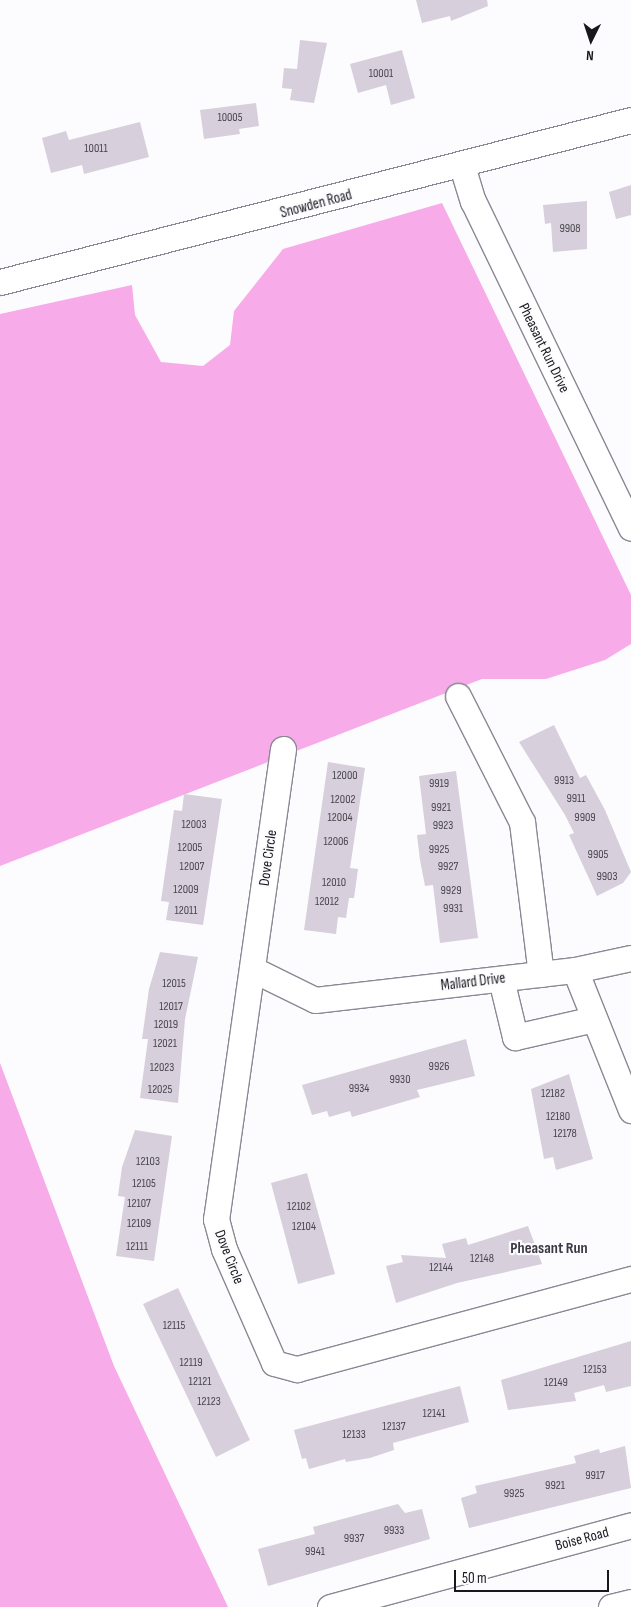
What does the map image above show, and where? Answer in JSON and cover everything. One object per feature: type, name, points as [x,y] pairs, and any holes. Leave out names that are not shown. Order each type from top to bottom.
[{"type":"street","name":"Snowden Road","points":[[0,282],[462,166],[631,120]]},
{"type":"street","name":"Pheasant Run Drive","points":[[462,166],[473,201],[631,526]]},
{"type":"street","points":[[458,696],[522,822],[541,974]]},
{"type":"street","name":"Dove Circle","points":[[283,749],[216,1219],[224,1249],[274,1363],[297,1369],[631,1279]]},
{"type":"street","name":"Mallard Drive","points":[[252,969],[315,1000],[575,970],[631,958]]},
{"type":"street","points":[[575,970],[631,1110]]},
{"type":"street","points":[[501,979],[515,1037],[594,1019]]},
{"type":"street","name":"Boise Road","points":[[330,1607],[631,1525]]},
{"type":"street","points":[[611,1607],[631,1602]]},
{"type":"shaded area","points":[[442,203],[631,595],[631,644],[605,660],[546,679],[482,679],[0,866],[0,314],[132,285],[135,315],[161,362],[203,366],[230,345],[234,311],[283,249]]},
{"type":"shaded area","points":[[0,1063],[114,1366],[228,1607],[0,1607]]},
{"type":"building","points":[[416,0],[487,0],[488,6],[451,21],[450,16],[422,23]]},
{"type":"building","points":[[300,40],[327,43],[314,103],[290,100],[292,89],[282,88],[284,68],[297,69]]},
{"type":"building","points":[[402,50],[415,98],[391,105],[386,85],[358,93],[350,64]]},
{"type":"building","points":[[256,103],[259,126],[239,129],[240,134],[204,139],[200,110]]},
{"type":"building","points":[[140,122],[149,157],[84,174],[82,165],[51,173],[42,138],[66,131],[69,140]]},
{"type":"building","points":[[631,185],[631,215],[616,219],[609,192]]},
{"type":"building","points":[[587,201],[587,249],[553,252],[551,223],[545,224],[543,205]]},
{"type":"building","points":[[554,725],[580,778],[586,775],[605,810],[631,872],[623,883],[597,896],[569,835],[574,833],[565,815],[519,742]]},
{"type":"building","points":[[328,762],[365,768],[350,868],[358,869],[354,898],[349,898],[346,918],[338,917],[336,934],[304,930]]},
{"type":"building","points":[[456,771],[478,938],[440,943],[433,885],[425,886],[420,860],[417,835],[426,834],[419,776]]},
{"type":"building","points":[[184,794],[222,799],[203,925],[166,920],[169,902],[161,901],[174,810],[182,811]]},
{"type":"building","points":[[160,952],[198,957],[185,1019],[178,1103],[140,1098],[148,1039],[142,1039],[149,989]]},
{"type":"building","points":[[466,1039],[475,1076],[417,1090],[420,1097],[352,1117],[350,1111],[329,1117],[327,1111],[312,1115],[302,1085]]},
{"type":"building","points":[[569,1074],[593,1159],[556,1170],[553,1157],[544,1159],[531,1089]]},
{"type":"building","points":[[135,1130],[172,1136],[154,1261],[116,1256],[125,1197],[118,1196],[122,1167]]},
{"type":"building","points":[[307,1173],[335,1274],[298,1284],[271,1183]]},
{"type":"building","points":[[528,1226],[542,1264],[457,1283],[396,1303],[386,1266],[403,1262],[401,1255],[446,1258],[442,1244],[466,1238],[468,1245]]},
{"type":"building","points":[[178,1288],[250,1440],[216,1457],[143,1304]]},
{"type":"building","points":[[631,1341],[631,1386],[606,1392],[604,1385],[574,1393],[576,1401],[508,1410],[501,1380]]},
{"type":"building","points":[[460,1386],[469,1422],[393,1443],[394,1450],[370,1458],[346,1462],[345,1459],[309,1469],[306,1458],[302,1459],[294,1430]]},
{"type":"building","points":[[625,1446],[631,1488],[469,1528],[461,1498],[477,1493],[475,1486],[576,1463],[574,1456],[599,1449],[600,1453]]},
{"type":"building","points":[[398,1504],[405,1513],[422,1509],[430,1539],[268,1586],[258,1549],[315,1534],[313,1527]]},
{"type":"district","name":"Pheasant Run","points":[[549,1249]]}]
